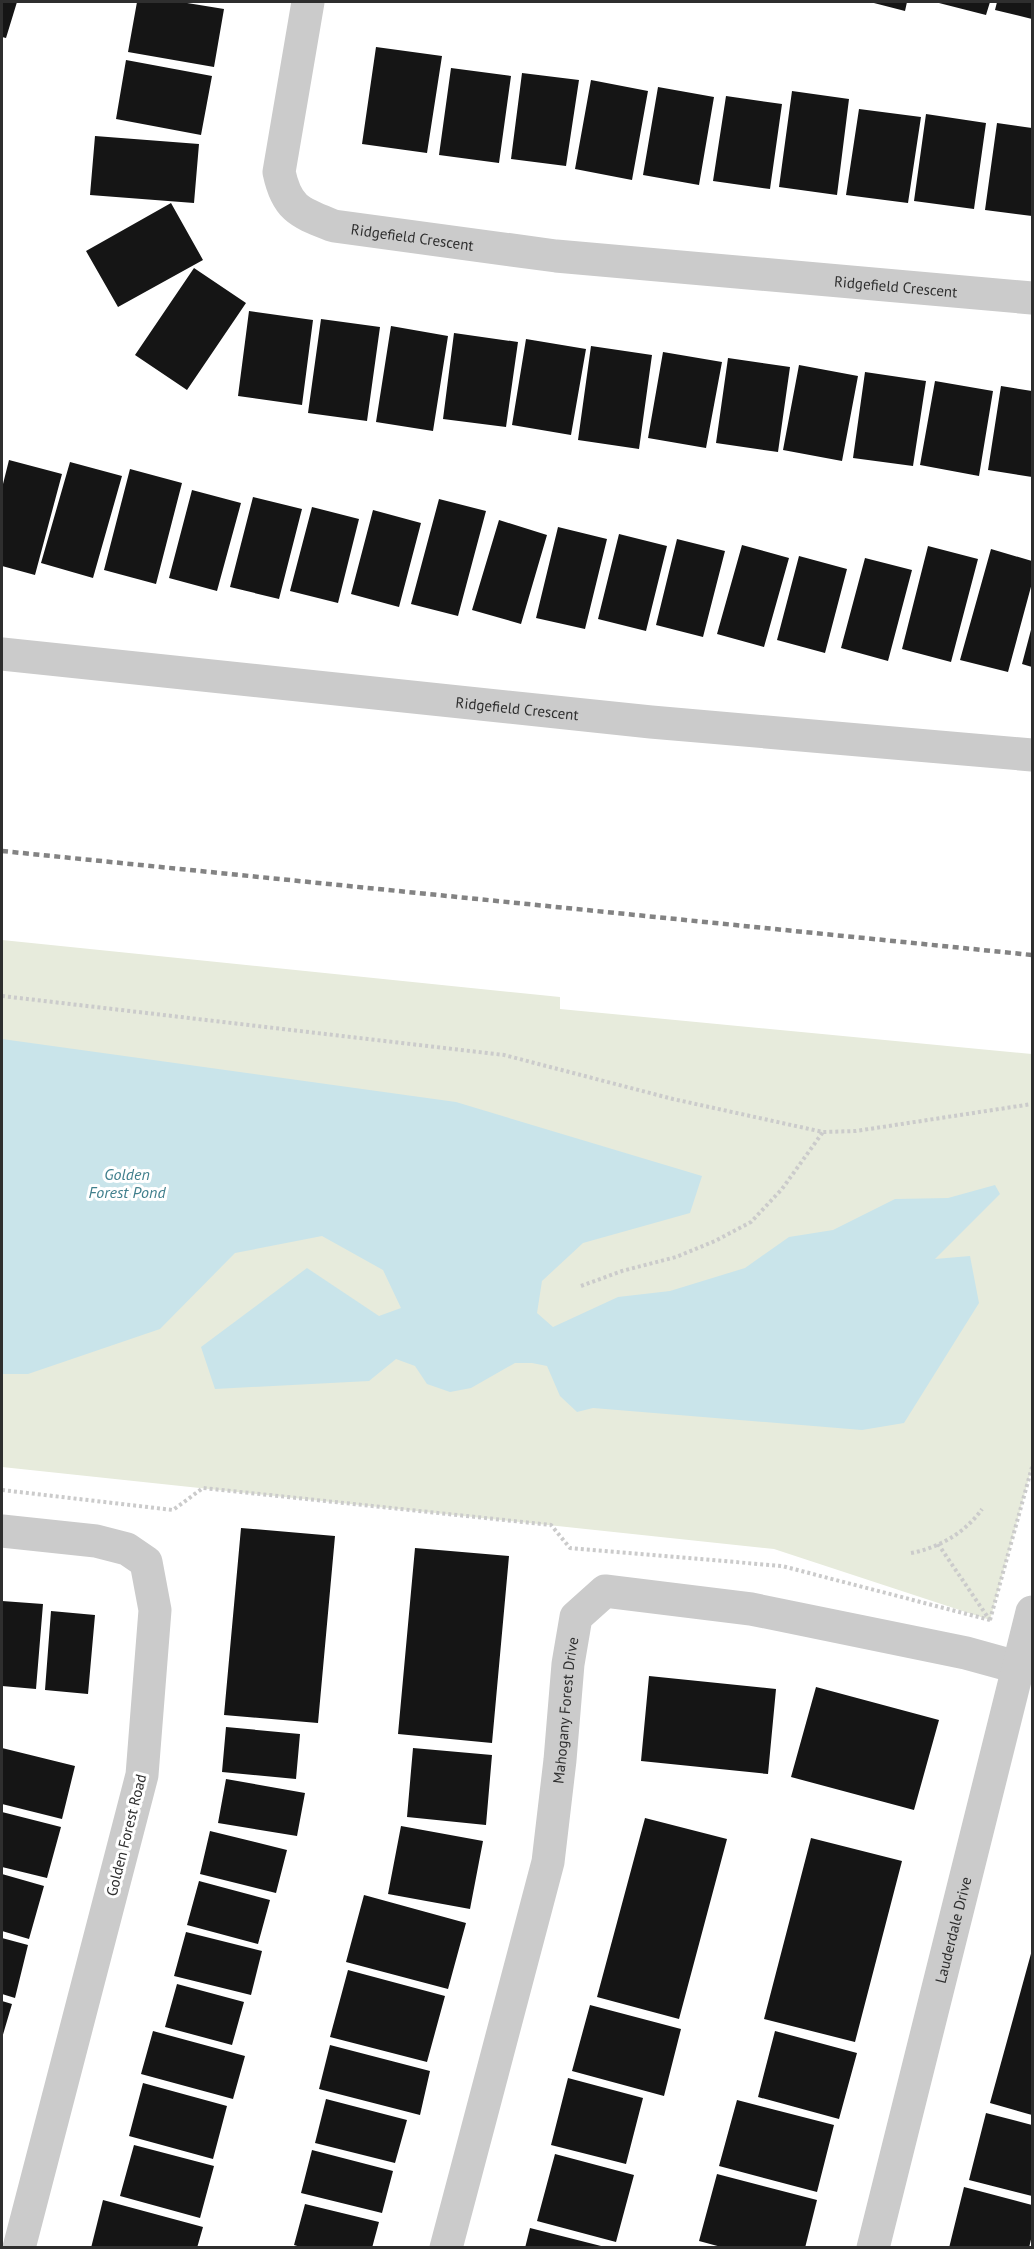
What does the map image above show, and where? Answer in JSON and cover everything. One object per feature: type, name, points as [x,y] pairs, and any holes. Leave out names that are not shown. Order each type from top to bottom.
[{"type":"street","name":"Ridgefield Crescent","points":[[308,2],[279,172],[284,193],[293,206],[310,217],[334,226],[556,256],[1032,298]]},
{"type":"street","name":"Ridgefield Crescent","points":[[2,654],[651,722],[1032,755]]},
{"type":"street","name":"Golden Forest Road","points":[[2,1531],[96,1541],[127,1549],[146,1562],[155,1610],[142,1775],[19,2247]]},
{"type":"street","name":"Mahogany Forest Drive","points":[[446,2247],[548,1862],[568,1664],[576,1617],[605,1591],[752,1609],[966,1653],[1017,1666]]},
{"type":"street","name":"Lauderdale Drive","points":[[873,2247],[1032,1612]]},
{"type":"path","points":[[2,996],[504,1055],[673,1099],[823,1132],[856,1131],[1032,1104]]},
{"type":"path","points":[[581,1286],[622,1271],[676,1257],[715,1241],[751,1222],[782,1189],[823,1132]]},
{"type":"path","points":[[990,1620],[1032,1467]]},
{"type":"path","points":[[2,1490],[173,1510],[203,1488],[551,1525],[570,1548],[782,1566],[990,1620]]},
{"type":"path","points":[[911,1553],[938,1544],[972,1524],[982,1509]]},
{"type":"path","points":[[938,1544],[990,1620]]},
{"type":"shaded area","points":[[2,940],[560,997],[560,1009],[1032,1054],[1032,1467],[990,1620],[774,1549],[2,1467]]},
{"type":"water","name":"Golden Forest Pond","points":[[2,1039],[456,1102],[702,1176],[690,1213],[583,1243],[542,1281],[537,1313],[553,1327],[618,1297],[670,1291],[745,1268],[789,1237],[833,1230],[895,1199],[948,1198],[995,1185],[1000,1194],[935,1259],[970,1256],[979,1303],[904,1423],[862,1430],[593,1408],[577,1412],[560,1396],[547,1366],[532,1363],[515,1363],[471,1388],[450,1392],[427,1384],[415,1366],[396,1359],[369,1381],[215,1389],[201,1347],[307,1268],[379,1316],[401,1308],[383,1270],[322,1236],[235,1253],[160,1329],[28,1374],[2,1374]]},
{"type":"building","points":[[2,2],[17,2],[6,38],[2,37]]},
{"type":"building","points":[[137,2],[181,2],[224,9],[214,67],[128,52]]},
{"type":"building","points":[[870,2],[907,2],[905,11]]},
{"type":"building","points":[[935,2],[990,2],[986,15]]},
{"type":"building","points":[[997,2],[1032,2],[1032,19],[995,10]]},
{"type":"building","points":[[376,47],[442,56],[427,153],[362,144]]},
{"type":"building","points":[[126,60],[212,76],[201,135],[116,119]]},
{"type":"building","points":[[451,68],[511,76],[499,163],[439,155]]},
{"type":"building","points":[[522,73],[579,80],[566,166],[511,159]]},
{"type":"building","points":[[591,80],[648,91],[632,180],[575,169]]},
{"type":"building","points":[[658,87],[714,97],[699,185],[643,175]]},
{"type":"building","points":[[792,91],[849,99],[837,195],[779,187]]},
{"type":"building","points":[[726,96],[782,104],[770,189],[713,181]]},
{"type":"building","points":[[859,109],[921,117],[908,203],[846,195]]},
{"type":"building","points":[[926,114],[986,123],[974,209],[914,201]]},
{"type":"building","points":[[997,123],[1032,128],[1032,216],[985,210]]},
{"type":"building","points":[[95,136],[199,144],[194,203],[90,195]]},
{"type":"building","points":[[171,203],[203,260],[118,307],[86,251]]},
{"type":"building","points":[[194,268],[246,303],[187,390],[135,355]]},
{"type":"building","points":[[249,311],[313,320],[302,405],[238,396]]},
{"type":"building","points":[[321,319],[380,327],[367,421],[308,413]]},
{"type":"building","points":[[391,326],[448,336],[433,431],[376,422]]},
{"type":"building","points":[[454,333],[518,342],[506,427],[443,419]]},
{"type":"building","points":[[526,339],[586,349],[571,435],[512,425]]},
{"type":"building","points":[[591,346],[652,355],[639,449],[578,440]]},
{"type":"building","points":[[663,352],[722,362],[706,448],[648,438]]},
{"type":"building","points":[[728,358],[790,367],[778,452],[716,443]]},
{"type":"building","points":[[799,365],[858,376],[842,461],[783,450]]},
{"type":"building","points":[[865,372],[926,381],[913,466],[853,458]]},
{"type":"building","points":[[935,381],[993,391],[979,476],[920,465]]},
{"type":"building","points":[[1001,386],[1032,391],[1032,477],[988,470]]},
{"type":"building","points":[[9,460],[62,474],[35,575],[2,566],[2,488]]},
{"type":"building","points":[[70,462],[122,476],[93,578],[41,563]]},
{"type":"building","points":[[130,469],[182,483],[156,584],[104,570]]},
{"type":"building","points":[[192,490],[241,503],[217,591],[169,578]]},
{"type":"building","points":[[253,497],[302,509],[279,599],[230,587]]},
{"type":"building","points":[[439,499],[486,511],[458,616],[411,604]]},
{"type":"building","points":[[312,507],[359,519],[338,603],[290,591]]},
{"type":"building","points":[[373,510],[421,523],[399,607],[351,594]]},
{"type":"building","points":[[499,520],[547,535],[521,624],[472,610]]},
{"type":"building","points":[[558,527],[607,539],[585,629],[536,618]]},
{"type":"building","points":[[619,534],[667,546],[646,631],[598,619]]},
{"type":"building","points":[[677,539],[725,551],[703,637],[656,625]]},
{"type":"building","points":[[742,545],[789,558],[764,647],[717,634]]},
{"type":"building","points":[[928,546],[978,559],[951,662],[902,649]]},
{"type":"building","points":[[991,549],[1032,561],[1032,583],[1008,672],[960,660]]},
{"type":"building","points":[[799,556],[847,569],[825,653],[777,640]]},
{"type":"building","points":[[865,558],[912,570],[888,661],[841,648]]},
{"type":"building","points":[[1032,626],[1032,667],[1022,664]]},
{"type":"building","points":[[241,1528],[335,1536],[318,1723],[224,1715]]},
{"type":"building","points":[[415,1548],[509,1556],[492,1743],[398,1734]]},
{"type":"building","points":[[2,1601],[43,1604],[36,1689],[2,1686]]},
{"type":"building","points":[[51,1611],[95,1615],[88,1694],[45,1690]]},
{"type":"building","points":[[649,1676],[776,1689],[768,1774],[641,1761]]},
{"type":"building","points":[[816,1687],[939,1720],[914,1810],[791,1777]]},
{"type":"building","points":[[226,1727],[300,1734],[296,1779],[222,1772]]},
{"type":"building","points":[[2,1748],[75,1766],[62,1819],[2,1804]]},
{"type":"building","points":[[413,1748],[492,1755],[486,1825],[407,1817]]},
{"type":"building","points":[[226,1779],[305,1793],[297,1836],[218,1823]]},
{"type":"building","points":[[2,1812],[61,1827],[47,1878],[2,1867]]},
{"type":"building","points":[[645,1818],[727,1839],[679,2019],[597,1997]]},
{"type":"building","points":[[401,1826],[483,1841],[470,1909],[388,1894]]},
{"type":"building","points":[[210,1831],[287,1850],[276,1893],[200,1874]]},
{"type":"building","points":[[811,1838],[902,1861],[855,2042],[764,2019]]},
{"type":"building","points":[[2,1874],[44,1886],[29,1939],[2,1931]]},
{"type":"building","points":[[199,1881],[270,1900],[258,1944],[187,1925]]},
{"type":"building","points":[[364,1895],[466,1923],[448,1989],[346,1962]]},
{"type":"building","points":[[186,1932],[262,1951],[251,1995],[174,1976]]},
{"type":"building","points":[[2,1938],[28,1945],[15,1998],[2,1994]]},
{"type":"building","points":[[1032,1950],[1032,2115],[990,2103]]},
{"type":"building","points":[[348,1970],[445,1996],[427,2062],[330,2037]]},
{"type":"building","points":[[177,1984],[244,2002],[232,2045],[165,2027]]},
{"type":"building","points":[[2,2001],[12,2004],[2,2038]]},
{"type":"building","points":[[590,2005],[681,2029],[664,2096],[572,2071]]},
{"type":"building","points":[[153,2031],[245,2056],[233,2099],[141,2074]]},
{"type":"building","points":[[775,2031],[857,2053],[839,2119],[758,2097]]},
{"type":"building","points":[[330,2045],[430,2071],[420,2115],[319,2089]]},
{"type":"building","points":[[568,2078],[643,2098],[626,2164],[551,2145]]},
{"type":"building","points":[[143,2083],[227,2106],[213,2159],[129,2136]]},
{"type":"building","points":[[326,2099],[407,2120],[395,2163],[315,2143]]},
{"type":"building","points":[[737,2100],[834,2125],[817,2192],[719,2166]]},
{"type":"building","points":[[986,2113],[1032,2125],[1032,2196],[969,2180]]},
{"type":"building","points":[[134,2145],[214,2166],[200,2218],[120,2196]]},
{"type":"building","points":[[312,2150],[393,2171],[382,2213],[301,2193]]},
{"type":"building","points":[[555,2154],[634,2175],[616,2242],[537,2221]]},
{"type":"building","points":[[717,2174],[817,2200],[805,2248],[725,2248],[699,2241]]},
{"type":"building","points":[[964,2187],[1032,2205],[1032,2235],[1029,2248],[949,2248]]},
{"type":"building","points":[[103,2200],[203,2227],[197,2248],[91,2248]]},
{"type":"building","points":[[305,2204],[379,2222],[372,2248],[304,2248],[294,2245]]},
{"type":"building","points":[[530,2228],[605,2247],[525,2248]]},
{"type":"railway","points":[[2,851],[1032,955]]}]
